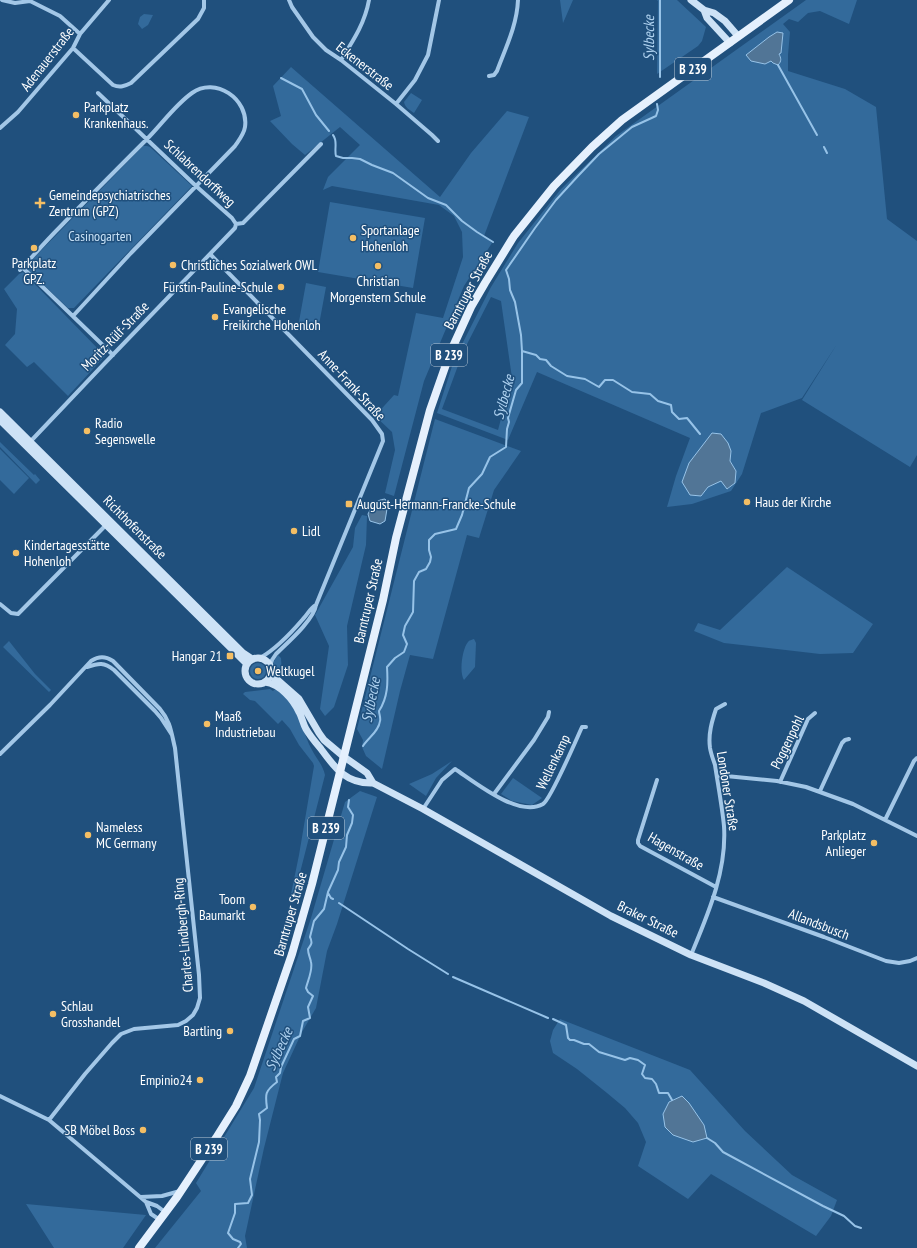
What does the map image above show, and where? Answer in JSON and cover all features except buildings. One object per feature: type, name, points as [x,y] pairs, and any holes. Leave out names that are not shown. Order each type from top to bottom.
[{"type":"main road","name":"B 239","points":[[738,36],[789,0]]},
{"type":"main road","name":"Barntruper Straße","points":[[139,1248],[182,1190],[220,1132],[236,1106],[250,1076],[292,954],[314,877],[383,600],[398,530],[430,410],[450,353],[475,301],[514,236],[554,186],[592,147],[622,120],[738,36]]},
{"type":"street","points":[[1,0],[15,3],[30,0],[60,16],[80,34]]},
{"type":"street","name":"Adenauerstraße","points":[[0,128],[18,112],[73,48],[80,34],[109,0]]},
{"type":"street","points":[[73,48],[113,85],[119,87],[125,86],[131,83],[198,19],[204,8],[204,0]]},
{"type":"street","name":"Eckenerstraße","points":[[289,0],[292,7],[313,37],[326,50],[341,60],[396,104],[432,134],[438,141]]},
{"type":"street","points":[[341,60],[360,29],[369,0]]},
{"type":"street","points":[[396,104],[415,80],[428,55],[439,0]]},
{"type":"street","points":[[489,76],[494,75],[497,70],[510,38],[517,14],[518,0]]},
{"type":"street","points":[[691,0],[704,10],[714,13],[725,21],[738,36]]},
{"type":"street","points":[[704,10],[707,18],[730,43]]},
{"type":"street","points":[[113,355],[73,316],[131,253],[235,146],[245,126],[245,114],[233,96],[218,88],[196,90],[184,100],[147,138]]},
{"type":"street","name":"Schlabrendorffweg","points":[[98,93],[232,218],[236,224]]},
{"type":"street","name":"Schlabrendorffweg","points":[[73,316],[21,268],[60,226],[147,138]]},
{"type":"street","name":"Moritz-Rülf-Straße","points":[[28,444],[235,228],[236,224],[243,223],[321,144]]},
{"type":"street","name":"Anne-Frank-Straße","points":[[210,254],[372,420],[382,434],[383,441],[316,605],[316,610],[298,632],[276,654],[272,660],[270,669]]},
{"type":"street","name":"Richthofenstraße","points":[[0,412],[28,444]]},
{"type":"street","name":"Richthofenstraße","points":[[0,420],[28,444],[243,653],[249,662]]},
{"type":"street","points":[[0,604],[11,613],[18,614],[108,522]]},
{"type":"street","name":"Anne-Frank-Straße","points":[[260,658],[275,648],[303,619],[312,607],[316,605]]},
{"type":"street","name":"Charles-Lindbergh-Ring","points":[[0,754],[87,667],[91,661],[99,657],[105,657],[113,661],[166,715],[171,726],[175,748],[197,958],[200,998],[197,1008],[193,1015],[178,1025],[134,1029],[121,1034],[85,1074],[49,1120]]},
{"type":"street","points":[[340,773],[306,729],[299,712],[284,692],[270,682],[257,684],[248,680],[245,671],[249,662],[260,658],[267,662],[274,677],[280,681],[304,706],[324,740],[343,756]]},
{"type":"street","name":"Charles-Lindbergh-Ring","points":[[87,667],[96,664],[105,664],[114,670],[155,711],[172,736]]},
{"type":"street","points":[[265,682],[270,676],[270,669]]},
{"type":"street","name":"Londoner Straße","points":[[691,955],[708,914],[722,869],[724,837],[722,814],[717,777],[710,748],[710,734],[716,709],[725,704]]},
{"type":"street","name":"Wellenkamp","points":[[494,794],[534,740],[548,717],[549,712]]},
{"type":"street","name":"Poggenpohl","points":[[780,782],[808,719],[815,713]]},
{"type":"street","name":"Wellenkamp","points":[[423,809],[442,780],[455,769],[511,804],[524,808],[532,808],[542,805],[553,788],[582,728],[586,727]]},
{"type":"street","points":[[820,791],[842,743],[849,739]]},
{"type":"street","name":"Braker Straße","points":[[343,756],[367,773],[373,783],[423,809],[611,916],[691,955],[764,983],[804,1001],[917,1066]]},
{"type":"street","points":[[885,820],[914,761],[917,758]]},
{"type":"street","name":"Braker Straße","points":[[340,773],[364,784],[373,783]]},
{"type":"street","name":"Poggenpohl","points":[[717,777],[726,776],[780,782],[820,791],[853,804],[917,836]]},
{"type":"street","name":"Hagenstraße","points":[[657,780],[638,843],[640,846],[716,887]]},
{"type":"street","name":"Allandsbusch","points":[[713,897],[886,961],[899,963],[917,958]]},
{"type":"street","points":[[0,1096],[49,1120],[141,1197],[146,1202],[151,1214],[160,1220]]},
{"type":"street","points":[[141,1197],[162,1196],[182,1190]]},
{"type":"street","points":[[146,1202],[157,1206],[166,1212]]},
{"type":"green space","points":[[560,0],[573,0],[563,23]]},
{"type":"green space","points":[[657,0],[677,0],[706,27],[702,41],[698,46],[657,74],[658,1]]},
{"type":"green space","points":[[806,0],[857,0],[849,24],[820,11],[808,13],[798,22],[789,19],[783,24],[790,32],[788,71],[845,89],[876,107],[887,219],[917,241],[917,455],[910,467],[802,400],[837,344],[802,398],[761,413],[742,474],[731,491],[692,504],[667,507],[676,476],[690,438],[537,372],[508,440],[437,413],[454,360],[491,287],[518,243],[561,189],[616,136]],"holes":[[[777,32],[783,34],[781,53],[773,63],[758,46]],[[491,297],[501,301],[512,378],[498,430],[442,409],[463,352]],[[712,433],[731,451],[730,461],[736,471],[735,483],[728,489],[721,480],[708,487]]]},
{"type":"green space","points":[[144,14],[153,15],[148,25],[142,29],[138,24],[140,17]]},
{"type":"green space","points":[[291,67],[440,197],[471,153],[507,111],[529,117],[484,236],[492,243],[464,286],[424,381],[394,496],[385,493],[395,450],[392,432],[375,416],[394,395],[398,396],[416,313],[443,318],[463,257],[462,232],[454,216],[439,205],[332,186],[323,190],[328,177],[360,145],[340,127],[305,155],[270,121],[281,116],[273,86]]},
{"type":"green space","points":[[411,93],[422,100],[414,113],[404,102]]},
{"type":"green space","name":"Casinogarten","points":[[143,146],[150,147],[192,186],[74,308],[68,308],[25,267]]},
{"type":"green space","points":[[330,202],[425,218],[413,288],[318,272]]},
{"type":"green space","points":[[23,272],[105,356],[68,396],[34,362],[27,367],[5,345],[15,334],[17,309],[4,289]]},
{"type":"green space","points":[[306,283],[326,287],[318,330],[298,327]]},
{"type":"green space","points":[[435,419],[521,451],[494,490],[479,538],[467,535],[433,659],[410,655],[382,769],[366,756],[362,747],[363,740],[357,729]]},
{"type":"green space","points":[[0,442],[34,475],[35,474],[40,480],[36,484],[0,447]]},
{"type":"green space","points":[[0,449],[29,478],[14,494],[0,480]]},
{"type":"green space","points":[[362,515],[367,516],[366,545],[347,626],[348,665],[334,707],[325,716],[320,709],[329,646],[315,615],[353,547],[355,528]]},
{"type":"green space","points":[[787,567],[873,624],[853,653],[820,654],[724,643],[694,631],[698,623],[720,630]]},
{"type":"green space","points":[[474,639],[476,643],[475,667],[464,680],[462,677],[461,667],[464,650],[468,642]]},
{"type":"green space","points":[[9,641],[35,674],[51,690],[49,692],[3,647]]},
{"type":"green space","points":[[278,655],[281,658],[282,674],[279,678],[273,666]]},
{"type":"green space","points":[[258,663],[264,665],[266,671],[264,677],[258,679],[252,677],[250,671],[252,665]]},
{"type":"green space","points":[[276,688],[287,697],[294,706],[309,744],[325,775],[293,900],[290,899],[314,766],[290,729],[282,720],[278,724],[255,701],[250,700],[243,694],[245,692],[270,689],[273,691]]},
{"type":"green space","points":[[452,761],[436,778],[426,796],[409,784],[432,774]]},
{"type":"green space","points":[[513,778],[542,798],[532,805],[512,801],[501,794]]},
{"type":"green space","points":[[360,791],[377,797],[327,951],[316,1008],[302,1032],[283,1073],[264,1148],[245,1236],[247,1248],[155,1248],[201,1191],[196,1183],[254,1088],[311,918],[345,802]]},
{"type":"green space","points":[[560,1019],[690,1070],[745,1131],[792,1175],[837,1200],[831,1216],[816,1236],[711,1174],[688,1199],[638,1166],[646,1142],[638,1123],[625,1108],[607,1093],[577,1069],[553,1053],[550,1041],[553,1030]]},
{"type":"green space","points":[[26,1204],[146,1215],[123,1248],[54,1248]]},
{"type":"shaded area","points":[[777,32],[783,33],[781,53],[779,54],[781,61],[779,64],[778,65],[771,61],[765,64],[751,61],[746,55]]},
{"type":"shaded area","points":[[712,433],[721,434],[728,443],[731,451],[730,461],[736,471],[735,483],[727,489],[721,481],[708,487],[701,496],[690,495],[682,482],[689,463]]},
{"type":"shaded area","points":[[385,499],[388,503],[385,521],[380,524],[370,521],[368,514],[372,506],[376,502]]},
{"type":"shaded area","points":[[682,1096],[689,1103],[704,1125],[707,1138],[693,1142],[673,1135],[665,1127],[663,1114],[669,1102]]},
{"type":"waterway","name":"Sylbecke","points":[[660,0],[660,77]]},
{"type":"waterway","points":[[778,65],[817,135]]},
{"type":"waterway","points":[[281,78],[302,89],[316,115],[329,131]]},
{"type":"waterway","name":"Sylbecke","points":[[363,746],[376,731],[379,725],[379,711],[387,690],[387,667],[395,658],[404,652],[407,644],[403,635],[405,626],[413,612],[414,581],[419,572],[426,569],[430,562],[431,557],[429,540],[435,534],[456,529],[462,515],[469,488],[482,474],[490,457],[506,447],[509,422],[508,418],[516,390],[522,383],[521,335],[515,302],[510,290],[506,270],[556,200],[599,154],[632,127],[656,116],[658,110],[657,104]]},
{"type":"waterway","points":[[333,135],[335,140],[336,156],[360,159],[393,173],[428,198],[446,205],[462,221],[493,242]]},
{"type":"waterway","points":[[824,147],[827,153]]},
{"type":"waterway","points":[[522,351],[546,360],[551,366],[567,376],[585,379],[599,387],[605,380],[613,380],[632,392],[650,394],[658,401],[671,405],[672,412],[679,419],[687,418],[700,434]]},
{"type":"waterway","name":"Sylbecke","points":[[238,1248],[241,1244],[240,1242],[233,1239],[228,1233],[235,1213],[235,1204],[248,1203],[252,1195],[250,1179],[259,1142],[259,1114],[267,1108],[266,1099],[268,1090],[277,1082],[276,1077],[280,1073],[281,1067],[294,1039],[300,1036],[303,1021],[310,1018],[308,1007],[313,996],[306,988],[311,968],[308,949],[311,944],[310,937],[314,921],[324,909],[328,892],[346,847],[347,835],[352,823],[353,815],[348,807],[349,800]]},
{"type":"waterway","name":"Sylbecke","points":[[328,893],[333,899]]},
{"type":"waterway","points":[[339,903],[448,974]]},
{"type":"waterway","points":[[453,977],[548,1018]]},
{"type":"waterway","points":[[553,1019],[566,1025],[568,1038],[570,1040],[589,1044],[599,1052],[625,1060],[630,1058],[638,1060],[645,1065],[642,1074],[645,1078],[652,1079],[656,1084],[659,1093],[668,1093],[672,1100]]},
{"type":"waterway","points":[[707,1138],[715,1143],[723,1152],[844,1216],[855,1226],[861,1228]]},
{"type":"place","name":"Parkplatz Krankenhaus.","points":[[76,115]]},
{"type":"place","name":"Gemeindepsychiatrisches Zentrum (GPZ)","points":[[40,203]]},
{"type":"place","name":"Sportanlage Hohenloh","points":[[353,238]]},
{"type":"place","name":"Parkplatz GPZ.","points":[[34,248]]},
{"type":"place","name":"Christliches Sozialwerk OWL","points":[[173,265]]},
{"type":"place","name":"Christian Morgenstern Schule","points":[[378,266]]},
{"type":"place","name":"Fürstin-Pauline-Schule","points":[[281,287]]},
{"type":"place","name":"Evangelische Freikirche Hohenloh","points":[[215,317]]},
{"type":"place","name":"Radio Segenswelle","points":[[87,431]]},
{"type":"place","name":"Haus der Kirche","points":[[747,502]]},
{"type":"place","name":"August-Hermann-Francke-Schule","points":[[349,504]]},
{"type":"place","name":"Lidl","points":[[294,531]]},
{"type":"place","name":"Kindertagesstätte Hohenloh","points":[[16,553]]},
{"type":"place","name":"Hangar 21","points":[[230,656]]},
{"type":"place","name":"Weltkugel","points":[[258,671]]},
{"type":"place","name":"Maaß Industriebau","points":[[207,724]]},
{"type":"place","name":"Nameless MC Germany","points":[[88,835]]},
{"type":"place","name":"Parkplatz Anlieger","points":[[874,843]]},
{"type":"place","name":"Toom Baumarkt","points":[[253,907]]},
{"type":"place","name":"Schlau Grosshandel","points":[[53,1014]]},
{"type":"place","name":"Bartling","points":[[230,1031]]},
{"type":"place","name":"Empinio24","points":[[200,1080]]},
{"type":"place","name":"SB Möbel Boss","points":[[143,1130]]}]
